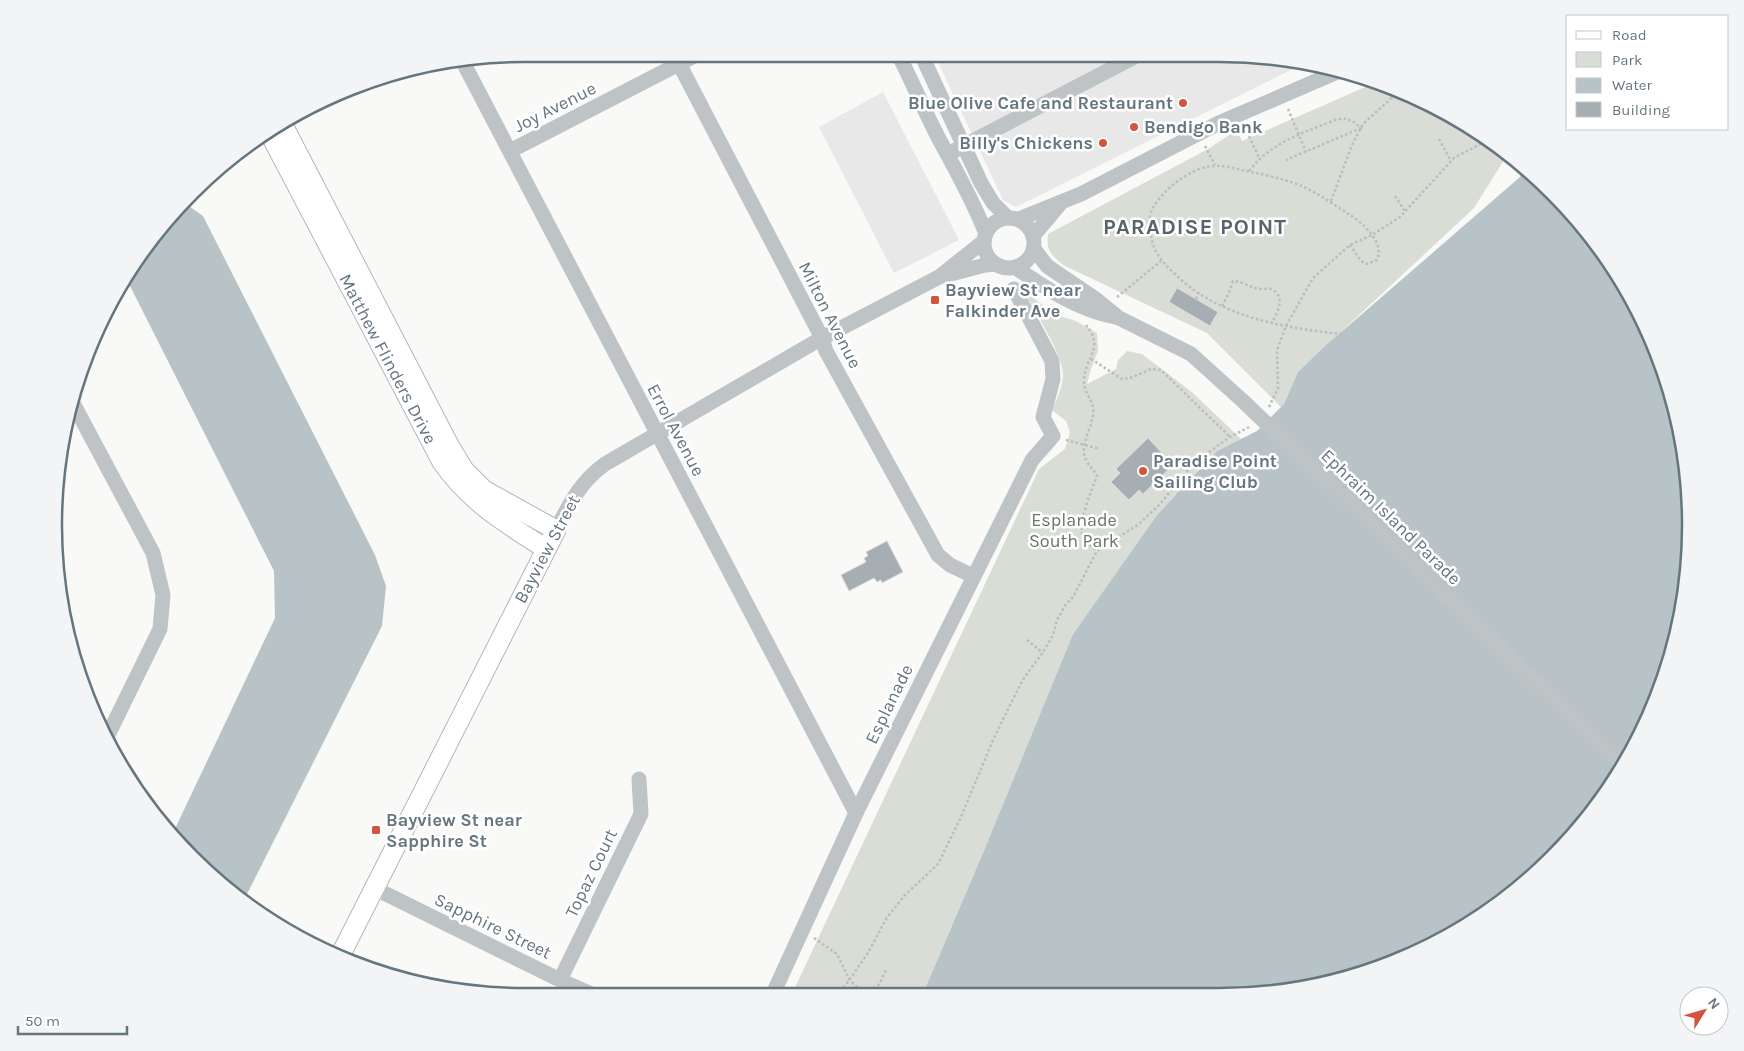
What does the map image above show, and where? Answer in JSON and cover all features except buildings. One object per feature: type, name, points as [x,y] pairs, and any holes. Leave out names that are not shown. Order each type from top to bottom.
[{"type":"main road","name":"Matthew Flinders Drive","points":[[286,130],[450,447],[464,470],[484,490],[556,530]]},
{"type":"main road","name":"Matthew Flinders Drive","points":[[272,138],[442,462],[459,485],[481,506],[546,549]]},
{"type":"main road","name":"Bayview Street","points":[[343,951],[556,530]]},
{"type":"street","name":"Joy Avenue","points":[[510,151],[672,62]]},
{"type":"street","name":"Milton Avenue","points":[[679,62],[822,338],[826,351],[938,555],[950,565],[973,576]]},
{"type":"street","points":[[905,62],[938,138],[979,216],[985,237],[987,256],[995,264],[1007,268],[1016,268],[1024,264],[1031,257],[1034,242],[1061,203]]},
{"type":"street","points":[[925,62],[988,196],[997,208],[1031,228],[1034,242]]},
{"type":"street","points":[[948,154],[1125,62]]},
{"type":"street","name":"Errol Avenue","points":[[465,66],[856,813]]},
{"type":"street","points":[[985,237],[993,223],[1061,203],[1199,133],[1329,76]]},
{"type":"street","name":"Bayview Street","points":[[939,277],[985,237]]},
{"type":"street","name":"Ephraim Island Parade","points":[[1034,242],[1047,266],[1097,300],[1119,318],[1191,354],[1244,402],[1617,760]]},
{"type":"street","name":"Bayview Street","points":[[556,530],[574,496],[587,478],[619,455],[822,338],[939,277],[995,264]]},
{"type":"street","name":"Ephraim Island Parade","points":[[1016,268],[1054,294],[1099,314],[1119,318]]},
{"type":"street","points":[[1014,289],[1052,361],[1053,379],[1043,417],[1053,436]]},
{"type":"street","points":[[77,410],[153,553],[163,595],[160,630],[110,730]]},
{"type":"street","name":"Esplanade","points":[[776,988],[856,813],[973,576],[1032,460],[1053,436]]},
{"type":"street","name":"Topaz Court","points":[[560,980],[641,814],[639,779]]},
{"type":"street","name":"Sapphire Street","points":[[374,888],[578,988]]},
{"type":"path","points":[[1282,96],[1306,152]]},
{"type":"path","points":[[1331,202],[1352,145],[1361,128],[1372,115],[1393,97]]},
{"type":"path","points":[[1240,114],[1259,158]]},
{"type":"path","points":[[1248,171],[1269,150],[1298,135],[1340,118],[1350,119],[1361,128]]},
{"type":"path","points":[[1286,160],[1361,128]]},
{"type":"path","points":[[1199,133],[1215,165]]},
{"type":"path","points":[[1439,139],[1451,161]]},
{"type":"path","points":[[1264,411],[1270,405],[1278,388],[1277,350],[1286,326],[1313,278],[1350,245],[1372,235],[1400,217],[1454,158],[1480,144]]},
{"type":"path","points":[[1342,334],[1305,330],[1272,323],[1222,306],[1199,294],[1184,283],[1156,252],[1149,218],[1152,208],[1164,193],[1194,171],[1215,165],[1248,171],[1300,185],[1331,202],[1356,219],[1372,235],[1378,246],[1380,256],[1372,264],[1367,264],[1361,261],[1350,245]]},
{"type":"path","points":[[1515,170],[1570,224]]},
{"type":"path","points":[[1395,196],[1405,211]]},
{"type":"path","points":[[1114,299],[1162,260]]},
{"type":"path","points":[[1222,306],[1233,281],[1259,289],[1268,288],[1276,293],[1280,306],[1272,323]]},
{"type":"path","points":[[1196,299],[1199,294]]},
{"type":"path","points":[[1084,323],[1093,333],[1094,348],[1083,380],[1085,392],[1093,407],[1088,429],[1086,461],[1097,476],[1084,514],[1082,533],[1089,545],[1097,552]]},
{"type":"path","points":[[1091,359],[1122,379],[1130,378],[1151,369],[1161,370],[1230,436]]},
{"type":"path","points":[[843,988],[868,953],[886,919],[904,896],[938,864],[961,817],[993,740],[1010,705],[1027,672],[1043,652],[1053,635],[1057,620],[1073,597],[1097,552],[1139,524],[1160,504],[1187,471],[1202,457],[1230,436],[1246,429],[1252,423]]},
{"type":"path","points":[[1053,436],[1100,449]]},
{"type":"path","points":[[1177,493],[1200,515]]},
{"type":"path","points":[[1027,640],[1043,652]]},
{"type":"path","points":[[802,930],[837,954],[849,978],[858,988]]},
{"type":"path","points":[[873,988],[880,984],[886,970]]},
{"type":"shaded area","points":[[938,62],[1218,62],[1249,63],[1294,68],[1016,207],[1003,200]]},
{"type":"shaded area","points":[[883,92],[959,240],[894,273],[819,127]]},
{"type":"green space","points":[[1366,87],[1423,110],[1476,141],[1504,161],[1474,208],[1298,372],[1281,407],[1207,333],[1063,265],[1050,252],[1048,244],[1048,234],[1208,149],[1237,130],[1242,141]]},
{"type":"green space","name":"Esplanade South Park","points":[[1022,288],[1053,314],[1076,321],[1097,333],[1098,351],[1087,384],[1116,369],[1118,360],[1127,351],[1142,354],[1193,393],[1241,439],[1217,451],[1157,515],[1073,634],[925,988],[795,988],[1039,469],[1065,449],[1070,432],[1066,421],[1052,410],[1062,385],[1062,367],[1047,332]]},
{"type":"water","points":[[1522,175],[1567,220],[1603,268],[1634,321],[1657,377],[1666,406],[1678,465],[1682,526],[1678,586],[1666,645],[1657,674],[1634,730],[1603,783],[1567,831],[1524,874],[1500,893],[1476,910],[1423,941],[1367,964],[1338,973],[1309,980],[1249,988],[925,988],[1073,634],[1157,515],[1217,451],[1257,431],[1284,404],[1298,372],[1324,347]]},
{"type":"water","points":[[190,207],[203,216],[375,555],[386,586],[382,626],[247,895],[220,874],[175,829],[275,618],[274,571],[130,286],[158,244]]},
{"type":"place","name":"Blue Olive Cafe and Restaurant","points":[[1183,103]]},
{"type":"place","name":"Bendigo Bank","points":[[1134,127]]},
{"type":"place","name":"Billy's Chickens","points":[[1103,143]]},
{"type":"place","name":"Bayview St near Falkinder Ave","points":[[935,300]]},
{"type":"place","name":"Paradise Point Sailing Club","points":[[1143,471]]},
{"type":"place","name":"Bayview St near Sapphire St","points":[[376,830]]},
{"type":"district","name":"PARADISE POINT","points":[[1195,227]]}]
